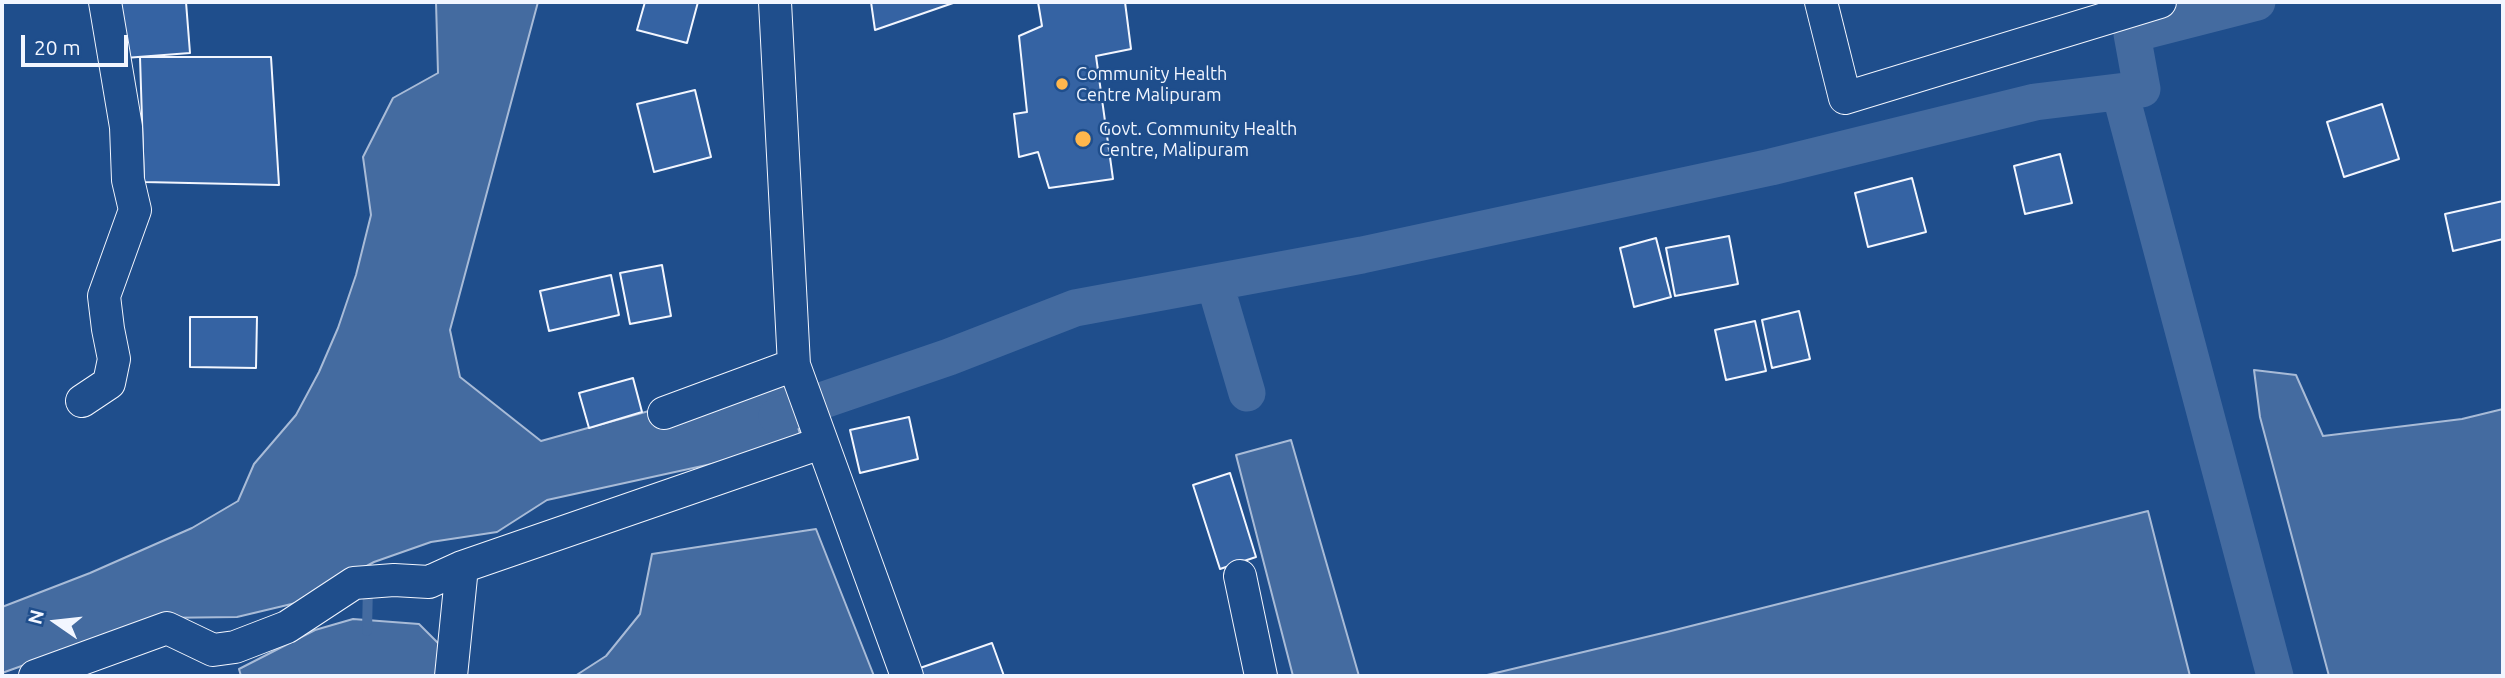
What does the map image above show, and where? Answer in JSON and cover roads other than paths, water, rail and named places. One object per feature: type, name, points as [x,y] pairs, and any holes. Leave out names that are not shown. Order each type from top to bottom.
[{"type":"street","points":[[82,401],[109,383],[114,359],[104,296],[135,210],[128,180],[126,127],[105,2]]},
{"type":"street","points":[[775,2],[794,365],[906,676]]},
{"type":"street","points":[[1821,2],[1845,98],[2160,2]]},
{"type":"street","points":[[664,413],[794,365]]},
{"type":"street","points":[[35,676],[167,628],[213,650],[235,647],[287,627],[354,583],[394,580],[429,582],[462,567],[821,443]]},
{"type":"street","points":[[452,676],[462,567]]},
{"type":"street","points":[[1240,576],[1261,676]]},
{"type":"water","points":[[436,2],[538,2],[450,330],[460,377],[541,441],[782,374],[803,444],[547,500],[497,532],[431,542],[374,562],[300,602],[237,617],[156,618],[2,673],[2,607],[90,573],[192,528],[238,501],[254,464],[296,415],[338,328],[356,275],[371,215],[363,157],[393,98],[438,73]]},
{"type":"water","points":[[2254,370],[2296,375],[2323,436],[2462,419],[2503,409],[2503,676],[2329,676],[2260,417]]},
{"type":"water","points":[[1291,440],[1359,676],[1293,676],[1236,455]]},
{"type":"water","points":[[2148,511],[2190,676],[1483,676],[1667,632]]},
{"type":"water","points":[[816,529],[874,676],[575,676],[606,656],[640,614],[652,554]]},
{"type":"water","points":[[353,619],[419,624],[441,646],[439,676],[241,676],[239,669],[315,630]]},
{"type":"waterway","points":[[777,416],[949,357],[1075,308],[1362,255],[1771,167],[2035,102],[2142,89],[2132,34],[2257,2]]},
{"type":"waterway","points":[[2120,92],[2275,676]]},
{"type":"waterway","points":[[1215,284],[1247,393]]},
{"type":"waterway","points":[[367,631],[368,585]]},
{"type":"place","name":"Community Health Centre Malipuram","points":[[1062,84]]},
{"type":"place","name":"Govt. Community Health Centre, Malipuram","points":[[1083,139]]}]
